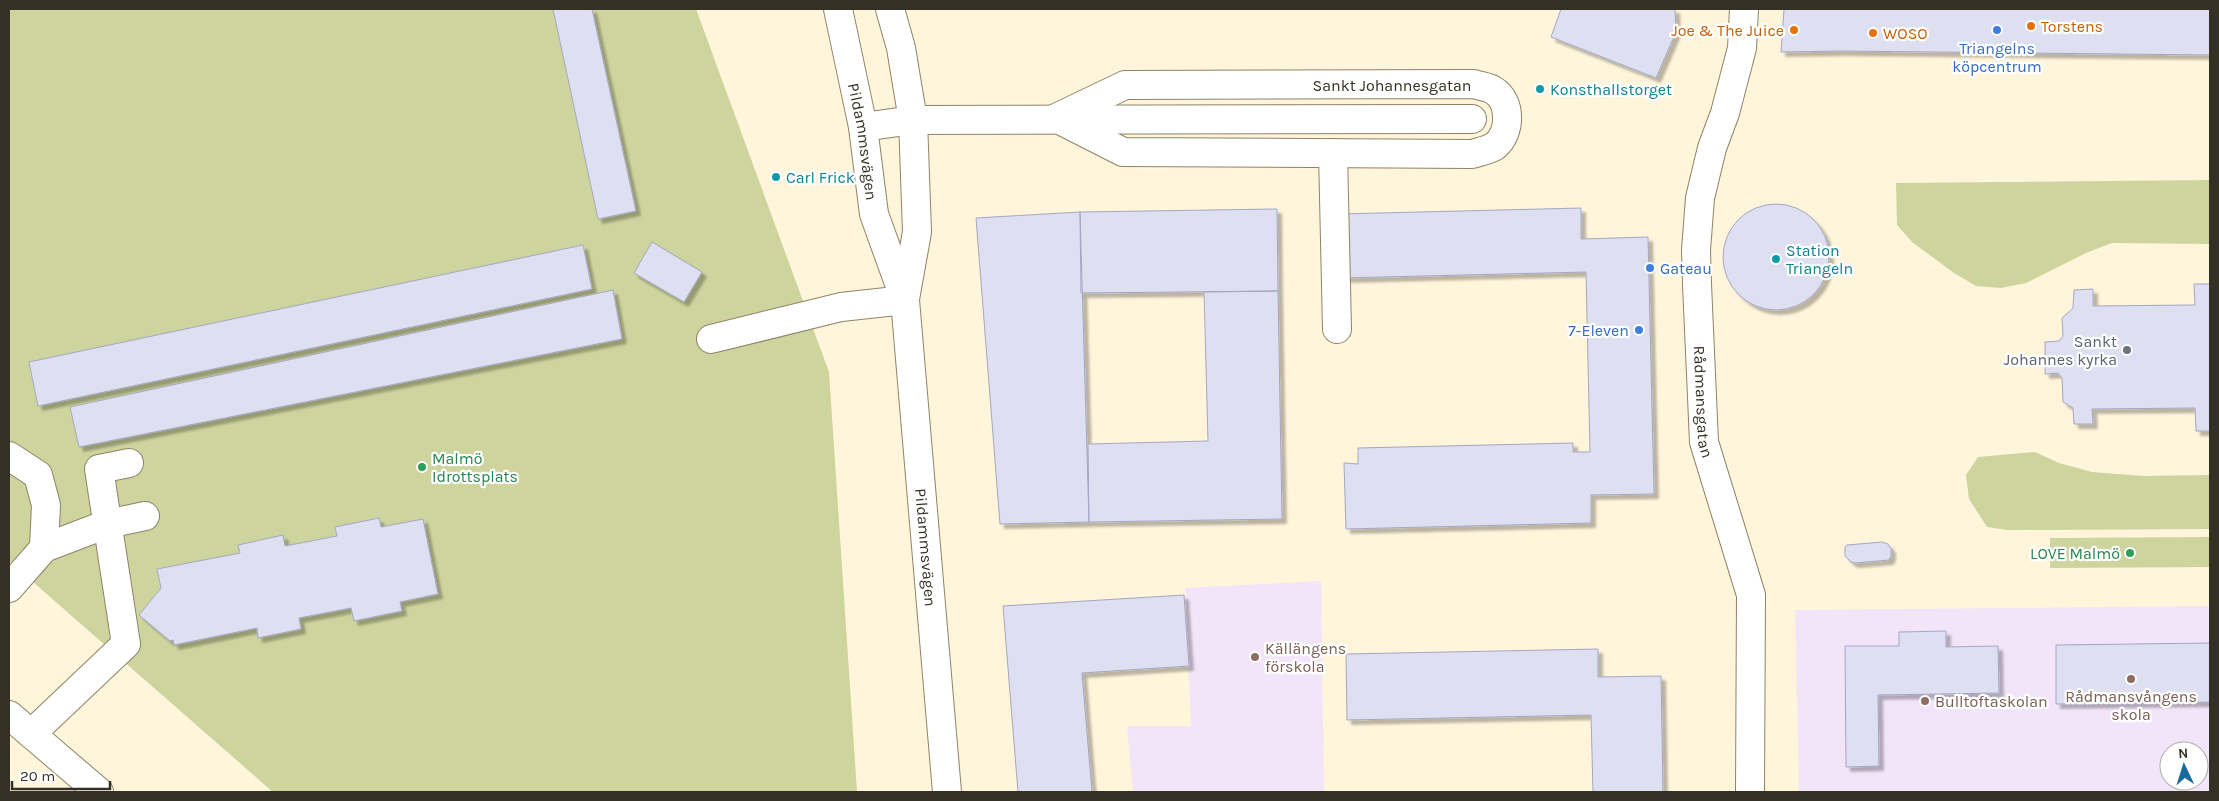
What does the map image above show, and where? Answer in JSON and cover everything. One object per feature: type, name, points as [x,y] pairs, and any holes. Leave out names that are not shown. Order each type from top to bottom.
[{"type":"street","name":"Pildammsvägen","points":[[838,9],[863,127],[874,214],[905,300]]},
{"type":"street","name":"Pildammsvägen","points":[[890,9],[901,48],[913,120],[917,232],[905,300],[947,792]]},
{"type":"street","name":"Rådmansgatan","points":[[1744,9],[1742,48],[1725,112],[1712,148],[1700,198],[1696,250],[1696,284],[1704,442],[1751,596],[1750,792]]},
{"type":"street","name":"Sankt Johannesgatan","points":[[863,127],[913,120],[1056,118],[1125,85],[1474,84],[1494,90],[1506,105],[1508,118],[1504,132],[1495,146],[1472,154],[1123,152],[1056,118]]},
{"type":"street","points":[[1056,118],[1472,119]]},
{"type":"street","points":[[1333,152],[1337,329]]},
{"type":"street","points":[[711,339],[841,307],[905,300]]},
{"type":"street","points":[[9,456],[38,475],[46,505],[44,548]]},
{"type":"street","points":[[31,734],[126,644],[99,469],[129,463]]},
{"type":"street","points":[[9,588],[44,548],[108,524],[145,516]]},
{"type":"street","points":[[9,715],[99,792]]},
{"type":"shaded area","name":"Källängens förskola","points":[[1321,581],[1324,792],[1133,792],[1127,726],[1191,726],[1185,588]]},
{"type":"shaded area","name":"Bulltoftaskolan","points":[[2210,606],[2210,792],[1799,792],[1795,610]]},
{"type":"green space","name":"Malmö Idrottsplats","points":[[9,9],[696,9],[829,372],[857,792],[273,792],[9,561]]},
{"type":"green space","points":[[2210,180],[2210,244],[2112,243],[2086,253],[2026,283],[2001,288],[1976,286],[1954,273],[1912,242],[1897,225],[1896,183]]},
{"type":"green space","points":[[2035,452],[2059,463],[2092,472],[2143,476],[2210,475],[2210,529],[2007,530],[1987,527],[1969,499],[1966,475],[1978,457]]},
{"type":"green space","name":"LOVE Malmö","points":[[2210,537],[2210,567],[2050,568],[2050,538]]},
{"type":"building","points":[[553,9],[592,9],[636,211],[598,219]]},
{"type":"building","points":[[1561,9],[1675,9],[1676,32],[1656,78],[1551,37]]},
{"type":"building","name":"Triangelns köpcentrum","points":[[1784,9],[2210,9],[2210,55],[1781,52]]},
{"type":"building","name":"Station Triangeln","points":[[1776,204],[1796,208],[1814,219],[1825,237],[1829,257],[1825,277],[1814,295],[1796,306],[1776,310],[1756,306],[1738,295],[1727,277],[1723,257],[1727,237],[1738,219],[1756,208]]},
{"type":"building","points":[[1581,208],[1581,239],[1648,237],[1654,494],[1591,495],[1591,523],[1346,529],[1344,463],[1358,464],[1358,448],[1573,443],[1573,452],[1590,452],[1586,272],[1341,278],[1339,214]]},
{"type":"building","points":[[1277,209],[1278,291],[1081,293],[1080,212]]},
{"type":"building","points":[[1080,212],[1089,522],[1000,524],[976,218]]},
{"type":"building","points":[[652,242],[702,272],[684,302],[634,273]]},
{"type":"building","points":[[583,245],[592,289],[38,406],[29,362]]},
{"type":"building","name":"Sankt Johannes kyrka","points":[[2194,284],[2210,284],[2210,431],[2196,431],[2195,408],[2092,409],[2093,424],[2074,424],[2073,408],[2063,402],[2062,378],[2058,373],[2045,374],[2045,342],[2059,341],[2063,336],[2062,318],[2073,308],[2074,290],[2093,289],[2093,306],[2195,305]]},
{"type":"building","points":[[613,290],[622,339],[79,447],[70,407]]},
{"type":"building","points":[[1278,291],[1282,519],[1089,522],[1088,444],[1208,441],[1204,292]]},
{"type":"building","points":[[379,518],[381,527],[423,519],[438,594],[400,602],[402,611],[354,621],[351,608],[299,618],[301,629],[258,638],[257,628],[174,645],[173,640],[170,641],[139,615],[161,588],[157,569],[240,553],[238,545],[283,535],[285,546],[337,536],[335,527]]},
{"type":"building","points":[[1882,542],[1888,544],[1891,549],[1889,560],[1855,563],[1845,556],[1845,547],[1847,545]]},
{"type":"building","points":[[1184,595],[1189,666],[1082,673],[1092,792],[1018,792],[1003,606]]},
{"type":"building","points":[[1946,631],[1946,647],[1998,646],[1999,693],[1878,695],[1879,766],[1846,767],[1845,646],[1899,646],[1899,632]]},
{"type":"building","points":[[2210,643],[2210,702],[2056,704],[2056,645]]},
{"type":"building","points":[[1598,649],[1598,677],[1661,676],[1663,792],[1593,792],[1591,715],[1347,720],[1346,654]]},
{"type":"place","name":"Torstens","points":[[2031,26]]},
{"type":"place","name":"Joe & The Juice","points":[[1794,30]]},
{"type":"place","name":"Triangelns köpcentrum","points":[[1997,30]]},
{"type":"place","name":"WOSO","points":[[1873,33]]},
{"type":"place","name":"Konsthallstorget","points":[[1540,89]]},
{"type":"place","name":"Carl Frick","points":[[776,177]]},
{"type":"place","name":"Station Triangeln","points":[[1776,259]]},
{"type":"place","name":"Gateau","points":[[1650,268]]},
{"type":"place","name":"7-Eleven","points":[[1639,330]]},
{"type":"place","name":"Sankt Johannes kyrka","points":[[2127,350]]},
{"type":"place","name":"Malmö Idrottsplats","points":[[422,467]]},
{"type":"place","name":"LOVE Malmö","points":[[2130,553]]},
{"type":"place","name":"Källängens förskola","points":[[1255,657]]},
{"type":"place","name":"Rådmansvångens skola","points":[[2131,679]]},
{"type":"place","name":"Bulltoftaskolan","points":[[1925,701]]}]
